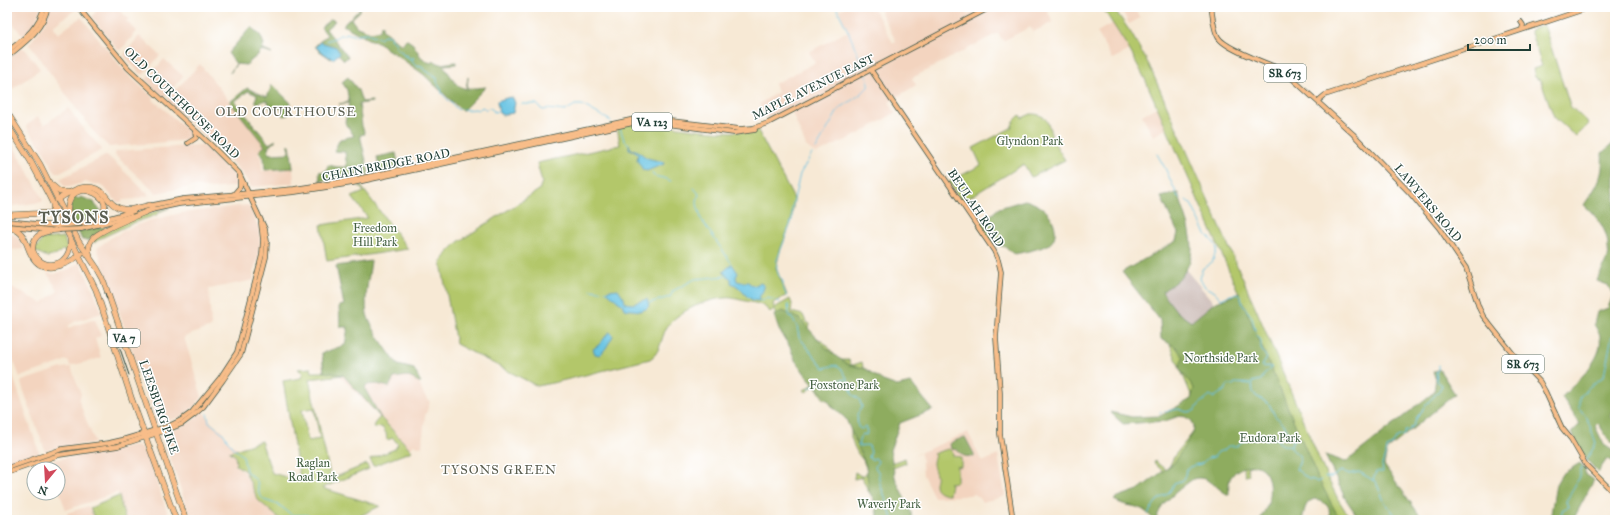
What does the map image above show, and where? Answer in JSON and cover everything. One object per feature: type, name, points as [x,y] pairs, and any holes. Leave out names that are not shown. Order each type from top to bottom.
[{"type":"highway","name":"LEESBURG PIKE","points":[[7,112],[36,157],[48,179],[58,211],[99,299],[145,435],[176,520]]},
{"type":"highway","name":"LEESBURG PIKE","points":[[7,124],[93,262],[106,286],[186,520]]},
{"type":"highway","points":[[48,179],[60,192],[66,193],[84,187],[94,188],[102,192],[114,205],[123,209],[152,207]]},
{"type":"highway","points":[[7,215],[50,213],[53,210],[55,200],[73,191]]},
{"type":"highway","points":[[69,224],[67,213],[69,202],[76,194],[87,191],[94,192],[100,196],[104,203],[104,209],[98,218],[85,223]]},
{"type":"highway","points":[[93,262],[89,253],[89,248],[90,242],[95,236],[152,207]]},
{"type":"highway","points":[[7,226],[16,230],[22,235],[34,259],[45,266],[58,267],[85,251]]},
{"type":"highway","points":[[58,228],[39,234],[35,239],[33,245],[34,253],[43,262],[56,263],[67,256],[70,248],[69,234]]},
{"type":"main road","points":[[7,52],[35,28],[44,7]]},
{"type":"main road","points":[[7,57],[34,34],[43,20],[48,7]]},
{"type":"main road","name":"OLD COURTHOUSE ROAD","points":[[78,7],[128,68],[239,173],[265,229],[267,242],[266,257],[260,271],[240,344],[232,362],[204,399],[192,412],[178,422],[157,432],[145,435]]},
{"type":"main road","name":"MAPLE AVENUE EAST","points":[[631,119],[654,119],[740,130],[753,128],[767,123],[871,70],[990,7]]},
{"type":"main road","name":"LAWYERS ROAD","points":[[1211,7],[1217,34],[1222,42],[1230,47],[1281,69],[1318,101],[1360,141],[1409,192],[1439,228],[1466,268],[1483,316],[1514,355],[1540,382],[1562,428],[1571,439],[1586,465],[1615,494]]},
{"type":"main road","points":[[1318,101],[1326,95],[1591,7]]},
{"type":"main road","points":[[1521,22],[1523,25],[1522,29]]},
{"type":"main road","name":"BEULAH ROAD","points":[[871,70],[998,260],[1001,276],[996,338],[1000,393],[1000,420],[1002,453],[1013,520]]},
{"type":"main road","name":"CHAIN BRIDGE ROAD","points":[[7,226],[81,228],[113,222],[152,207],[250,195],[352,180],[631,119]]},
{"type":"main road","name":"CHAIN BRIDGE ROAD","points":[[7,221],[58,228],[106,219],[183,200],[229,195],[297,192],[353,183],[633,123],[660,123],[743,133],[756,130],[767,123]]},
{"type":"main road","points":[[188,143],[196,138],[194,129]]},
{"type":"main road","points":[[229,195],[235,193],[240,187],[241,183],[239,173]]},
{"type":"main road","points":[[7,468],[62,449],[109,443],[145,435]]},
{"type":"main road","points":[[7,473],[59,455],[110,448],[145,435]]},
{"type":"shaded area","points":[[7,7],[41,7],[34,25],[24,35],[21,34],[7,15]]},
{"type":"shaded area","points":[[50,7],[72,7],[75,10],[53,26],[58,34],[81,17],[126,73],[154,98],[153,100],[193,135],[194,138],[188,140],[109,147],[92,130],[29,44],[45,23]]},
{"type":"shaded area","points":[[99,7],[116,7],[129,19],[126,21],[137,31],[121,50],[117,49],[92,17]]},
{"type":"shaded area","points":[[845,7],[873,7],[893,43],[896,41],[878,7],[964,7],[968,15],[973,12],[971,7],[1045,7],[1053,22],[1033,32],[1030,27],[1003,41],[998,33],[912,78],[916,85],[889,102],[895,113],[859,134],[816,154],[806,146],[790,108],[767,119],[759,104],[778,92],[774,84],[815,63],[809,52],[848,31],[839,10]]},
{"type":"shaded area","points":[[1120,7],[1133,7],[1140,18],[1129,24]]},
{"type":"shaded area","points":[[1113,23],[1130,50],[1112,59],[1097,32]]},
{"type":"shaded area","points":[[139,36],[160,55],[144,74],[140,74],[124,55]]},
{"type":"shaded area","points":[[21,48],[25,49],[40,69],[7,93],[7,60]]},
{"type":"shaded area","points":[[164,59],[183,76],[166,96],[163,97],[146,80]]},
{"type":"shaded area","points":[[200,64],[265,146],[258,153],[261,157],[262,171],[285,170],[285,167],[293,167],[294,183],[251,187],[242,173],[219,149],[169,103],[168,98]]},
{"type":"shaded area","points":[[1158,106],[1168,128],[1153,136],[1142,115]]},
{"type":"shaded area","points":[[68,108],[102,150],[60,172],[55,172],[43,150],[26,126],[38,117],[44,125]]},
{"type":"shaded area","points":[[7,136],[43,199],[42,202],[7,207]]},
{"type":"shaded area","points":[[202,145],[234,175],[239,184],[237,186],[211,189],[195,186],[156,193],[115,155],[117,151]]},
{"type":"shaded area","points":[[107,155],[149,195],[117,202],[104,187],[99,185],[85,182],[69,187],[64,186],[60,179]]},
{"type":"shaded area","points":[[248,205],[251,208],[259,226],[261,239],[260,254],[253,271],[254,280],[209,289],[211,327],[184,337],[202,397],[193,408],[181,417],[159,423],[157,422],[97,248],[127,229],[148,221],[181,213]]},
{"type":"shaded area","points":[[7,232],[15,235],[19,239],[24,249],[7,250]]},
{"type":"shaded area","points":[[80,262],[94,291],[102,313],[76,321],[69,325],[68,328],[95,319],[101,336],[95,338],[101,358],[70,366],[69,362],[65,360],[20,377],[7,344],[7,285],[42,303],[58,291],[47,273],[55,274],[69,269]]},
{"type":"shaded area","points":[[1186,270],[1214,303],[1191,322],[1177,312],[1162,292],[1178,280]]},
{"type":"shaded area","points":[[7,359],[39,452],[38,455],[7,466]]},
{"type":"shaded area","points":[[71,367],[81,394],[79,401],[95,443],[68,446],[45,451],[21,383],[22,381],[62,368]]},
{"type":"shaded area","points":[[413,368],[424,395],[430,402],[425,416],[422,447],[414,445],[410,449],[340,376]]},
{"type":"shaded area","points":[[202,411],[213,424],[222,430],[225,438],[239,449],[230,453],[235,456],[236,466],[244,472],[258,500],[281,520],[191,520],[163,436],[165,433],[191,422]]},
{"type":"shaded area","points":[[968,432],[982,462],[998,455],[1005,495],[1003,497],[982,502],[975,494],[934,497],[923,475],[921,453],[910,457]]},
{"type":"shaded area","points":[[130,446],[139,447],[147,454],[170,520],[125,520],[118,492],[66,510],[63,501],[66,501],[66,461],[50,461],[110,451]]},
{"type":"shaded area","points":[[88,506],[95,520],[69,520],[67,513]]},
{"type":"green space","points":[[360,7],[360,11],[351,19],[357,27],[371,32],[380,30],[381,25],[383,25],[382,30],[402,45],[406,39],[413,44],[421,57],[430,63],[434,61],[440,64],[456,62],[456,64],[443,65],[457,85],[466,89],[468,77],[467,89],[486,87],[462,111],[423,74],[380,43],[368,39],[343,25],[359,10]]},
{"type":"green space","points":[[1102,7],[1113,7],[1131,33],[1149,65],[1257,311],[1326,475],[1351,520],[1340,520],[1326,495],[1291,501],[1258,464],[1247,467],[1249,475],[1246,476],[1243,467],[1165,473],[1154,463],[1155,461],[1167,471],[1175,455],[1202,421],[1167,337],[1241,298],[1145,79],[1129,49]]},
{"type":"green space","points":[[331,19],[335,21],[326,29],[348,57],[344,60],[338,54],[331,59],[318,50],[315,46],[327,35],[321,27]]},
{"type":"green space","points":[[1544,25],[1570,106],[1589,124],[1576,137],[1554,117],[1541,81],[1535,77],[1533,69],[1542,66],[1530,30]]},
{"type":"green space","points":[[251,27],[260,35],[264,44],[262,49],[272,54],[261,50],[259,54],[246,65],[236,64],[228,53]]},
{"type":"green space","points":[[348,77],[358,90],[362,102],[372,101],[359,104],[362,126],[365,134],[360,135],[369,174],[320,181],[319,172],[326,171],[328,165],[347,167],[345,152],[334,151],[340,139],[354,136],[345,122],[349,103],[339,104],[349,102],[347,90],[342,82]]},
{"type":"green space","points":[[272,85],[291,103],[287,107],[288,115],[283,116],[282,108],[271,109],[267,100],[257,103],[255,101],[257,95],[248,91],[235,101],[269,144],[276,140],[268,147],[269,154],[289,153],[289,144],[290,145],[293,168],[265,170],[264,157],[259,151],[265,146],[230,102],[247,88],[267,97]]},
{"type":"green space","name":"Glyndon Park","points":[[1031,114],[1040,115],[1046,119],[1053,140],[1065,160],[1031,177],[1024,164],[962,202],[949,182],[981,165],[973,148],[1011,128],[1014,121],[1020,115],[1022,118]]},
{"type":"green space","points":[[645,122],[732,132],[757,129],[794,199],[791,223],[780,251],[776,268],[787,295],[773,303],[774,308],[790,299],[792,304],[791,312],[803,315],[806,322],[810,324],[809,329],[812,334],[826,344],[837,358],[849,360],[850,364],[853,365],[862,362],[883,466],[905,458],[906,463],[893,468],[897,485],[911,520],[878,520],[872,494],[868,491],[862,477],[854,479],[855,472],[861,476],[868,473],[863,460],[854,446],[851,437],[851,427],[842,413],[833,408],[829,401],[823,398],[815,385],[806,392],[804,390],[814,384],[797,362],[788,343],[783,338],[774,309],[770,312],[760,304],[730,298],[711,300],[695,306],[675,318],[664,332],[657,352],[650,359],[537,386],[456,344],[441,263],[449,251],[458,242],[539,190],[542,182],[537,163],[620,145],[617,126]]},
{"type":"green space","points":[[1615,142],[1615,403],[1611,417],[1615,421],[1615,443],[1610,442],[1598,423],[1595,426],[1604,445],[1615,452],[1615,462],[1607,459],[1598,472],[1586,459],[1571,433],[1580,424],[1562,397],[1581,378],[1598,354],[1600,336],[1594,324],[1597,312],[1608,308],[1613,295],[1608,285],[1597,281],[1608,253],[1607,237],[1596,217],[1584,205],[1599,181],[1602,169],[1602,153]]},
{"type":"green space","points":[[396,153],[399,167],[380,171],[377,157]]},
{"type":"green space","name":"Freedom Hill Park","points":[[359,186],[361,186],[408,249],[327,261],[321,225],[368,218],[352,197],[364,192]]},
{"type":"green space","points":[[1178,193],[1188,222],[1192,242],[1192,252],[1190,262],[1183,274],[1178,280],[1162,292],[1177,312],[1191,322],[1214,303],[1239,293],[1318,478],[1340,520],[1330,520],[1329,507],[1320,500],[1314,499],[1308,503],[1304,510],[1302,520],[1260,520],[1269,500],[1268,477],[1261,468],[1253,465],[1239,469],[1232,475],[1229,483],[1229,495],[1208,481],[1198,478],[1193,479],[1165,503],[1158,514],[1157,520],[1154,520],[1144,510],[1114,500],[1118,497],[1138,490],[1174,463],[1193,433],[1194,427],[1192,421],[1182,415],[1165,421],[1123,424],[1110,412],[1132,417],[1160,416],[1191,399],[1194,388],[1179,368],[1183,357],[1176,347],[1161,339],[1160,320],[1122,272],[1176,241],[1178,233],[1161,197]]},
{"type":"green space","points":[[75,196],[78,199],[81,197],[94,202],[101,210],[99,215],[74,223],[70,209]]},
{"type":"green space","points":[[1025,200],[1038,205],[1048,213],[1053,222],[1055,233],[1052,242],[1048,245],[1015,254],[1006,247],[997,245],[990,240],[983,233],[979,225],[999,208]]},
{"type":"green space","points":[[169,208],[156,215],[133,223],[101,238],[94,243],[94,240],[100,235],[119,225],[140,216]]},
{"type":"green space","points":[[105,226],[105,228],[90,240],[82,240],[78,231]]},
{"type":"green space","points":[[64,237],[67,248],[69,249],[68,252],[62,250],[57,255],[47,257],[37,252],[36,253],[34,247],[38,246],[42,239]]},
{"type":"green space","points":[[371,261],[366,301],[369,319],[380,340],[398,365],[414,369],[421,383],[407,376],[394,378],[389,387],[377,384],[366,385],[365,389],[381,418],[343,375],[324,372],[322,353],[345,345],[348,327],[340,327],[339,306],[344,305],[336,266]]},
{"type":"green space","points":[[783,311],[800,319],[825,347],[849,365],[866,369],[883,381],[897,386],[911,383],[933,410],[900,423],[890,450],[895,478],[911,512],[912,520],[879,520],[876,503],[869,492],[866,466],[846,419],[832,406],[795,360],[790,347],[779,330],[774,315]]},
{"type":"green space","points":[[322,353],[343,375],[309,379],[331,479],[367,464],[369,469],[322,488],[380,506],[352,520],[281,520],[258,500],[245,471],[236,465],[235,455],[229,452],[261,441],[272,473],[300,481],[283,381],[301,378],[303,373],[298,369],[311,368],[312,372],[324,372]],"holes":[[[314,408],[320,439],[308,441],[302,410]]]},
{"type":"green space","points":[[1439,369],[1455,394],[1387,450],[1384,465],[1423,520],[1360,520],[1345,498],[1325,455],[1346,462],[1434,392],[1436,378],[1433,372]]},
{"type":"green space","name":"Raglan Road Park","points":[[380,417],[412,451],[373,466],[370,459],[395,449],[398,444],[393,438],[387,440],[386,433],[382,427],[375,428],[374,424]]},
{"type":"green space","points":[[965,437],[974,454],[974,457],[964,456],[957,450],[951,449],[950,444],[952,442]]},
{"type":"green space","points":[[949,449],[953,453],[953,456],[961,457],[961,467],[956,466],[957,482],[949,483],[951,484],[949,494],[940,492],[936,489],[936,476],[933,463],[935,456],[933,454]]},
{"type":"green space","points":[[1580,463],[1585,469],[1585,474],[1594,480],[1573,520],[1550,520],[1556,484],[1562,474]]},
{"type":"green space","points":[[119,496],[125,520],[95,520],[90,508]]},
{"type":"water","points":[[320,42],[336,47],[340,53],[333,59],[316,47]]},
{"type":"water","points":[[510,97],[513,98],[515,103],[513,113],[502,115],[499,113],[497,101]]},
{"type":"water","points":[[629,144],[631,149],[636,150],[647,158],[663,162],[664,164],[647,171],[643,170],[637,160],[638,154],[629,149]]},
{"type":"water","points":[[732,264],[738,273],[736,277],[737,281],[748,282],[753,286],[760,283],[764,285],[759,301],[750,299],[739,288],[731,283],[731,279],[723,272]]},
{"type":"water","points":[[618,289],[624,298],[625,303],[632,304],[647,299],[649,306],[640,311],[624,309],[622,304],[607,292],[608,290]]},
{"type":"water","points":[[610,332],[613,336],[606,348],[600,355],[595,354],[593,349],[600,344]]},
{"type":"waterway","points":[[836,7],[863,67]]},
{"type":"waterway","points":[[326,41],[339,35],[345,35],[346,33],[357,36],[358,34],[367,33],[380,38],[384,35],[391,36],[390,39],[396,43],[396,48],[402,52],[404,56],[407,55],[408,58],[414,58],[411,60],[415,65],[422,66],[424,70],[433,74],[432,75],[437,78],[442,94],[458,110],[460,108],[466,110],[477,110],[483,107],[486,110],[491,108],[494,112],[499,111]]},
{"type":"waterway","points":[[816,149],[839,109],[861,94],[868,87],[869,83],[867,76]]},
{"type":"waterway","points":[[522,104],[537,104],[544,110],[565,111],[575,105],[582,105],[611,121]]},
{"type":"waterway","points":[[620,128],[624,140],[629,144]]},
{"type":"waterway","points":[[787,297],[783,287],[783,281],[777,271],[777,260],[792,220],[792,208],[800,174],[812,154]]},
{"type":"waterway","points":[[1157,154],[1178,197],[1182,201]]},
{"type":"waterway","points":[[652,173],[654,176],[671,181]]},
{"type":"waterway","points":[[694,188],[699,194],[697,204],[701,219],[732,264]]},
{"type":"waterway","points":[[1186,200],[1191,204],[1206,234],[1215,244],[1217,249],[1213,260],[1208,266],[1203,268],[1200,278],[1205,287],[1215,292],[1221,299],[1234,294],[1241,296],[1243,305],[1252,317],[1256,334],[1261,340],[1261,349],[1267,358],[1262,366],[1272,367],[1265,373],[1261,380],[1252,382],[1253,392],[1256,396],[1269,404],[1275,416],[1284,424],[1287,431],[1294,439],[1291,446],[1300,459],[1296,469],[1308,479],[1317,482],[1321,480]]},
{"type":"waterway","points":[[649,303],[670,297],[673,291],[695,279],[727,276]]},
{"type":"waterway","points":[[591,290],[608,292]]},
{"type":"waterway","points":[[760,301],[768,298],[773,300]]},
{"type":"waterway","points":[[776,301],[780,302]]},
{"type":"waterway","points":[[788,304],[789,314],[797,326],[799,337],[824,368],[836,365],[842,370],[847,378],[852,394],[859,399],[862,407],[857,414],[858,427],[861,429],[865,427],[867,432],[866,435],[863,434],[860,437],[858,446],[869,446],[871,452],[869,457],[871,460],[875,458],[878,461],[875,467],[879,473],[880,482],[892,520]]},
{"type":"waterway","points":[[1586,461],[1596,443],[1587,418],[1579,408],[1579,398],[1588,388],[1604,376],[1612,336],[1615,336]]},
{"type":"waterway","points":[[1373,480],[1376,472],[1383,472],[1382,465],[1387,448],[1392,445],[1397,437],[1404,435],[1405,431],[1408,431],[1414,425],[1417,417],[1423,411],[1422,410],[1424,407],[1441,388],[1442,385],[1437,381],[1436,372],[1438,370],[1438,365]]},
{"type":"waterway","points":[[809,389],[816,384],[846,379]]},
{"type":"waterway","points":[[1160,412],[1178,409],[1187,412],[1194,411],[1202,401],[1210,396],[1213,398],[1225,390],[1228,385],[1233,385],[1235,383],[1251,384]]},
{"type":"waterway","points":[[207,413],[209,422],[223,433],[232,447],[243,456],[246,471],[257,481],[259,494],[264,500],[279,505],[292,515],[307,515],[323,520]]},
{"type":"waterway","points":[[1148,514],[1157,501],[1170,491],[1174,483],[1184,480],[1186,470],[1194,465],[1201,464],[1208,458],[1214,457],[1218,452],[1224,450],[1228,446],[1237,446],[1245,440],[1255,439],[1257,433],[1267,440],[1270,437],[1277,439],[1282,445],[1291,445]]},
{"type":"waterway","points":[[1557,520],[1563,516],[1562,510],[1568,507],[1566,501],[1580,477],[1580,471],[1583,465]]},
{"type":"waterway","points":[[1325,477],[1332,477],[1341,471],[1350,474],[1359,472],[1376,482],[1384,501],[1399,520]]},
{"type":"railway","points":[[105,293],[107,299]]},
{"type":"railway","points":[[113,328],[129,375]]},
{"type":"district","name":"OLD COURTHOUSE","points":[[286,112]]},
{"type":"district","name":"TYSONS","points":[[74,217]]},
{"type":"district","name":"TYSONS GREEN","points":[[499,470]]},
{"type":"park label","name":"Northside Park","points":[[1221,358]]},
{"type":"park label","name":"Foxstone Park","points":[[844,385]]},
{"type":"park label","name":"Eudora Park","points":[[1270,438]]},
{"type":"park label","name":"Waverly Park","points":[[889,504]]}]
